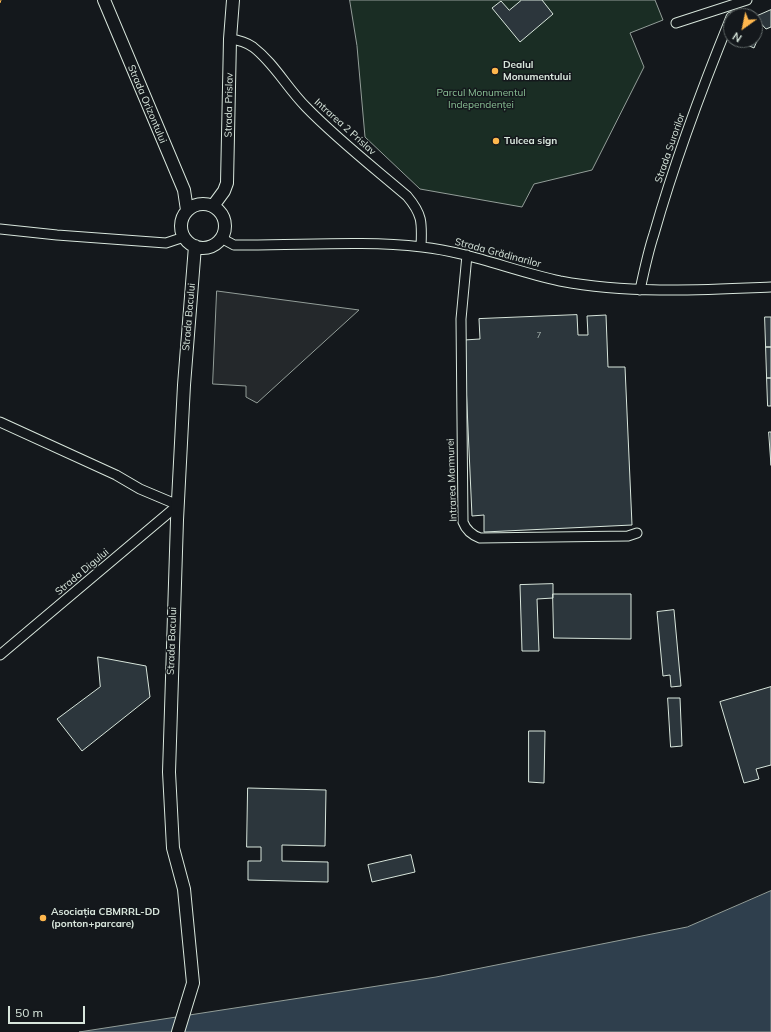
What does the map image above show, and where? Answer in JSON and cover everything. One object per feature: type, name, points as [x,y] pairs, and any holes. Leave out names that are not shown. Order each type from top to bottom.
[{"type":"street","name":"Strada Orizontului","points":[[104,0],[184,190],[187,210]]},
{"type":"street","name":"Strada Prislav","points":[[214,206],[224,191],[227,183],[230,39],[233,0]]},
{"type":"street","points":[[676,23],[747,0]]},
{"type":"street","name":"Strada Surorilor","points":[[734,8],[736,3]]},
{"type":"street","name":"Strada Surorilor","points":[[640,290],[653,235],[683,144],[723,36]]},
{"type":"street","name":"Intrarea 2 Prislav","points":[[230,39],[239,40],[252,47],[315,116],[407,196],[415,206],[422,224],[421,247]]},
{"type":"street","points":[[207,204],[214,206],[223,217],[224,231],[221,238],[216,243],[209,246],[202,248],[195,246],[187,241],[181,230],[183,216],[187,210],[193,206],[207,204]]},
{"type":"street","points":[[0,229],[166,243],[184,237]]},
{"type":"street","name":"Strada Grădinarilor","points":[[221,238],[234,245],[376,244],[421,247],[467,255],[558,280],[590,286],[666,291],[771,287]]},
{"type":"street","name":"Strada Bacului","points":[[178,1032],[193,983],[184,889],[173,848],[169,772],[178,505],[184,385],[195,246]]},
{"type":"street","name":"Intrarea Marmurei","points":[[467,255],[461,319],[463,522],[466,528],[480,538],[628,536],[637,533]]},
{"type":"street","points":[[0,422],[116,475],[140,489],[178,505]]},
{"type":"street","name":"Strada Digului","points":[[0,655],[178,505]]},
{"type":"green space","name":"Parcul Monumentul Independenței","points":[[350,0],[655,0],[663,20],[630,33],[644,67],[592,170],[534,184],[522,207],[420,189],[365,137],[357,46]]},
{"type":"shaded area","points":[[217,291],[359,310],[257,403],[246,397],[246,386],[213,384]]},
{"type":"water","points":[[771,891],[771,1032],[79,1032],[436,977],[687,927]]},
{"type":"building","points":[[522,0],[542,0],[553,14],[520,42],[492,8],[501,1],[509,10]]},
{"type":"building","points":[[771,10],[771,27],[766,29],[763,26],[763,14]]},
{"type":"building","points":[[577,315],[578,335],[588,335],[587,316],[606,315],[608,367],[625,367],[632,525],[484,532],[484,515],[472,516],[464,340],[480,339],[479,319]]},
{"type":"building","points":[[765,317],[771,317],[771,347],[766,347]]},
{"type":"building","points":[[766,347],[771,347],[771,378],[767,378]]},
{"type":"building","points":[[767,378],[771,378],[771,406],[768,406]]},
{"type":"building","points":[[769,432],[771,432],[771,465]]},
{"type":"building","points":[[553,584],[553,598],[537,599],[539,651],[522,651],[520,585]]},
{"type":"building","points":[[553,594],[631,594],[631,639],[554,638]]},
{"type":"building","points":[[674,610],[681,686],[671,687],[670,675],[663,676],[657,612]]},
{"type":"building","points":[[98,657],[146,666],[150,697],[82,751],[57,719],[100,687]]},
{"type":"building","points":[[771,687],[771,765],[756,769],[759,779],[744,783],[720,702]]},
{"type":"building","points":[[668,698],[680,698],[682,746],[671,747]]},
{"type":"building","points":[[529,731],[545,731],[544,783],[529,782]]},
{"type":"building","points":[[248,788],[326,790],[325,846],[282,845],[282,861],[328,862],[328,882],[248,880],[248,861],[261,861],[261,847],[247,847]]},
{"type":"building","points":[[411,855],[415,872],[372,882],[368,865]]},
{"type":"place","name":"Dealul Monumentului","points":[[495,71]]},
{"type":"place","name":"Tulcea sign","points":[[496,141]]},
{"type":"place","name":"Asociația CBMRRL-DD (ponton+parcare)","points":[[43,918]]}]
